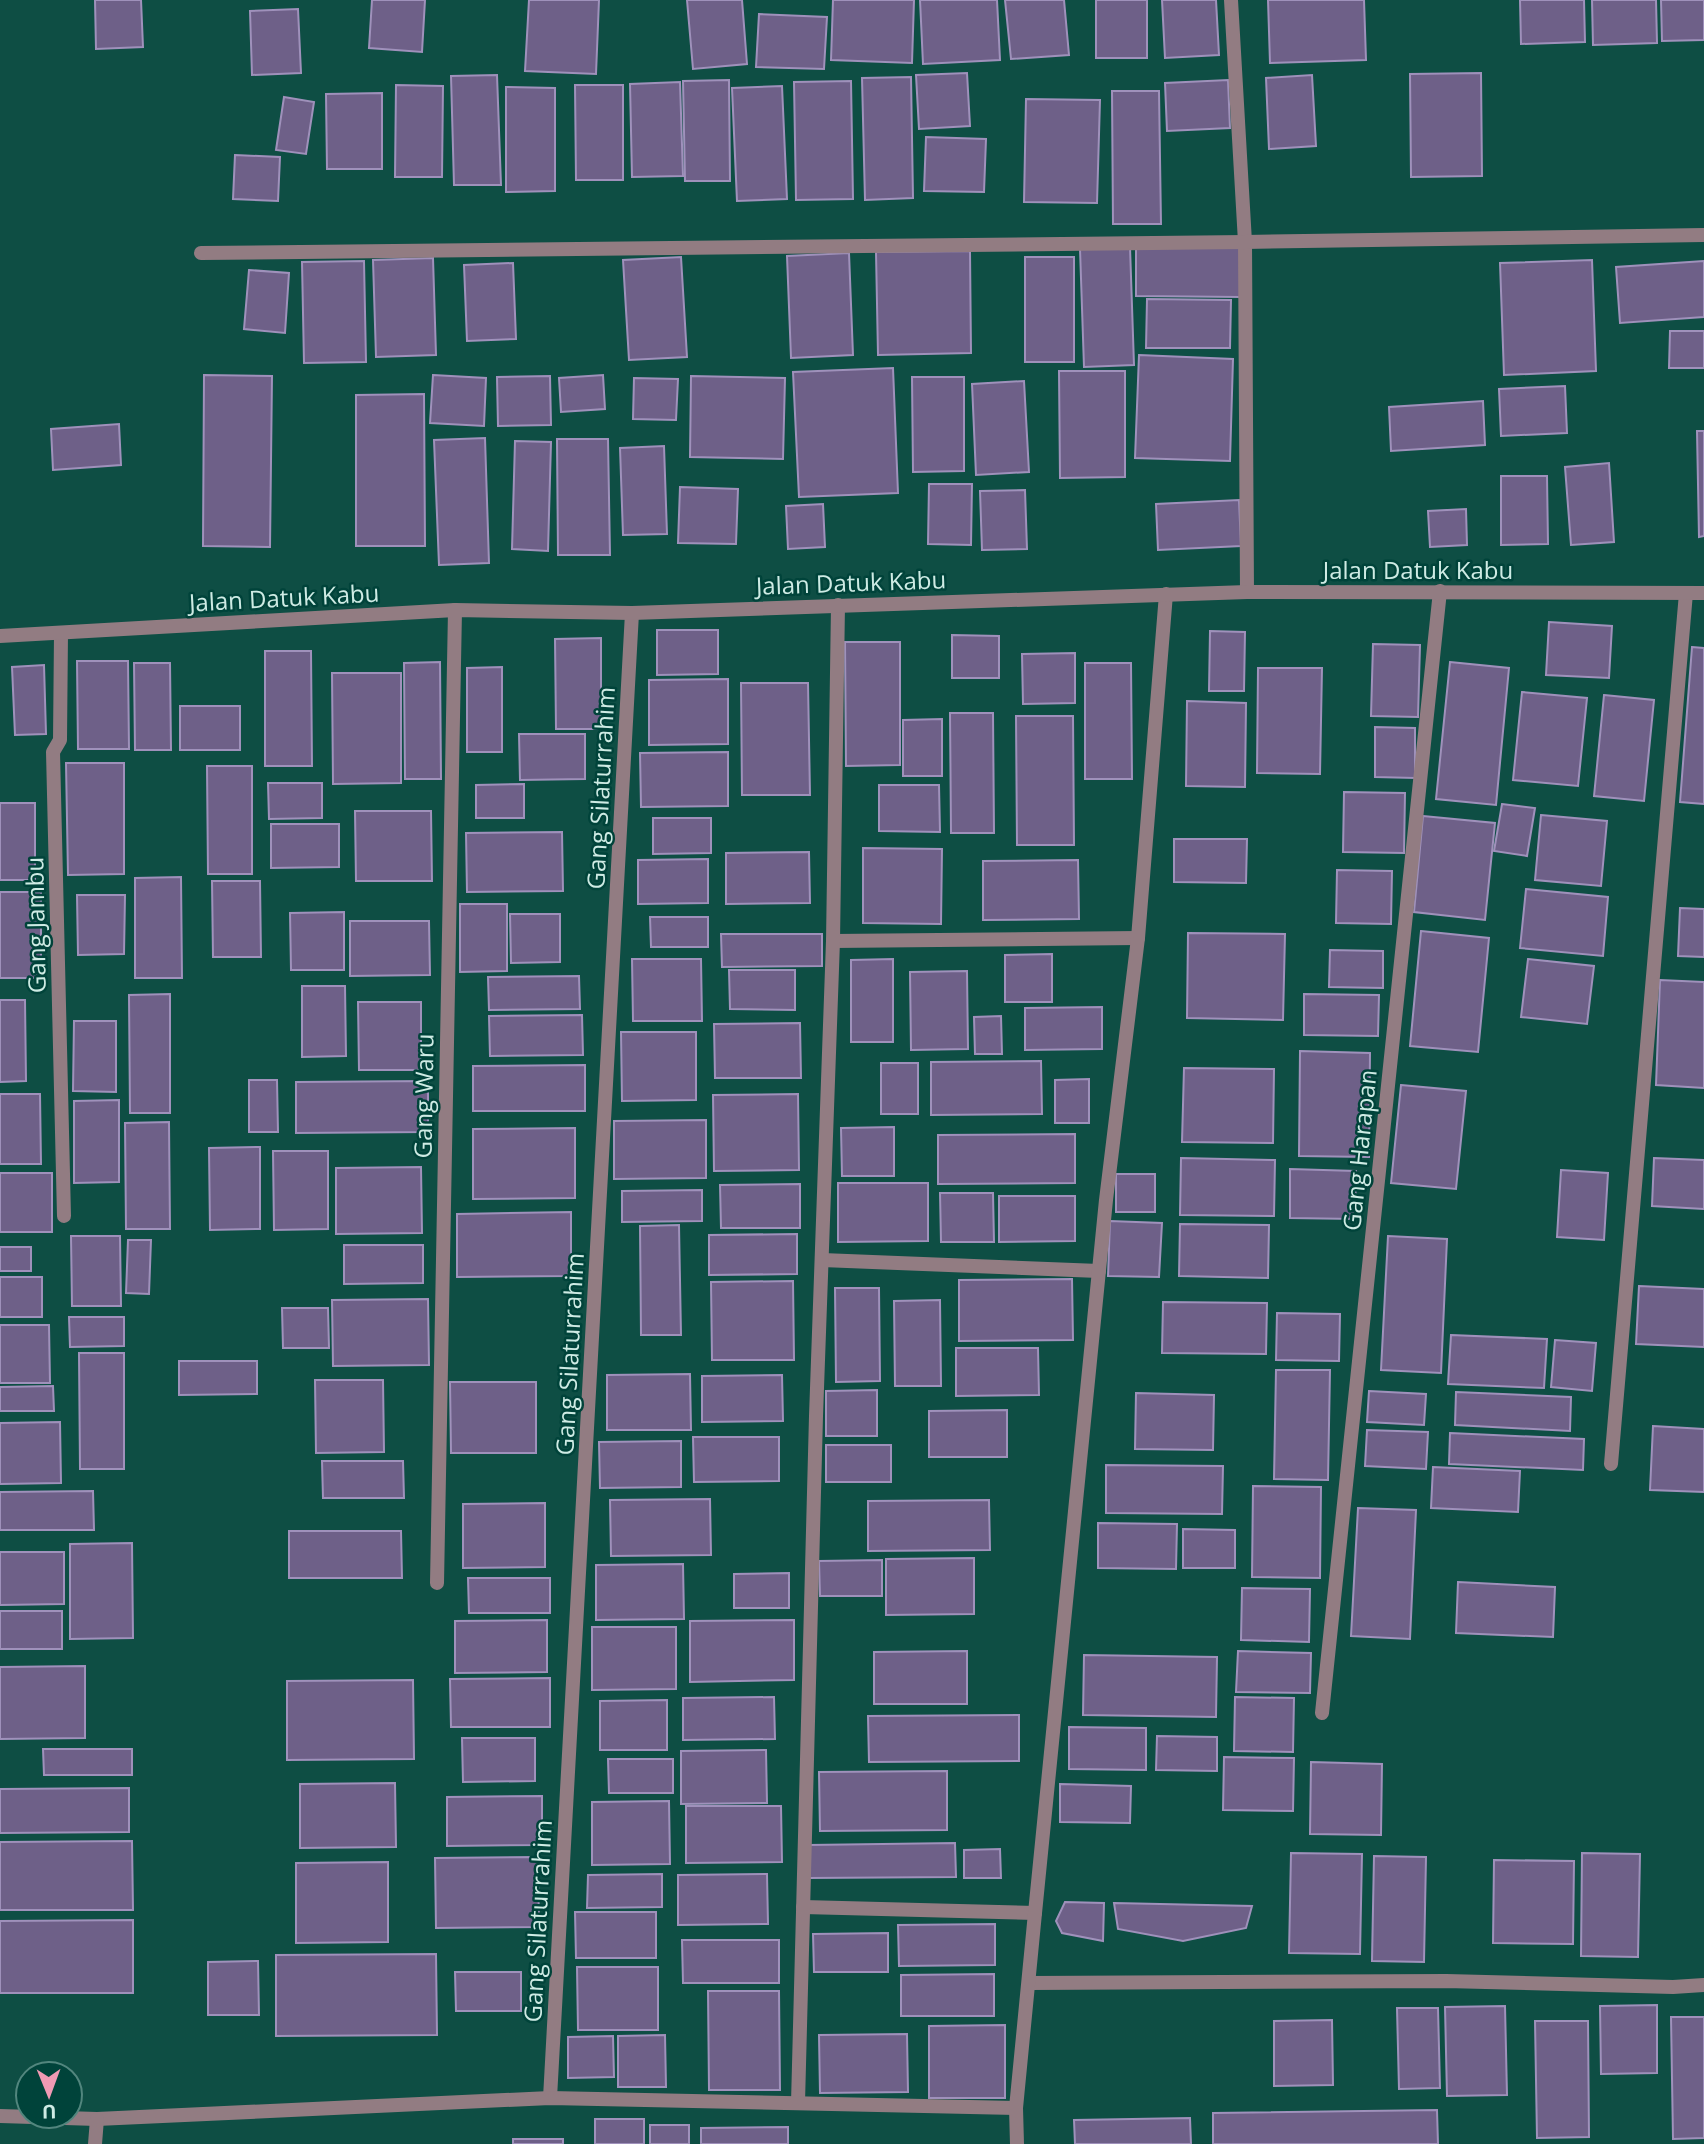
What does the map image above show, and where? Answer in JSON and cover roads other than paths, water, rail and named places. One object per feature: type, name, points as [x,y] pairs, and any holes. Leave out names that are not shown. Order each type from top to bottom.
[{"type":"street","points":[[1231,0],[1245,242],[1247,593]]},
{"type":"street","points":[[201,253],[1704,235]]},
{"type":"street","name":"Jalan Datuk Kabu","points":[[0,636],[455,610],[632,613],[1166,594],[1440,591],[1704,593]]},
{"type":"street","name":"Gang Harapan","points":[[1322,1713],[1440,591]]},
{"type":"street","points":[[1611,1464],[1686,593]]},
{"type":"street","points":[[1017,2144],[1016,2108],[1099,1270],[1138,938],[1166,594]]},
{"type":"street","points":[[798,2103],[833,941],[838,606]]},
{"type":"street","name":"Gang Waru","points":[[437,1583],[455,610]]},
{"type":"street","name":"Gang Silaturrahim","points":[[550,2098],[632,613]]},
{"type":"street","name":"Gang Jambu","points":[[61,633],[60,740],[53,752],[64,1216]]},
{"type":"street","points":[[833,941],[1138,938]]},
{"type":"street","points":[[822,1260],[1099,1270]]},
{"type":"street","points":[[803,1907],[1035,1913]]},
{"type":"street","points":[[1029,1983],[1446,1981],[1673,1987],[1704,1985]]},
{"type":"street","points":[[0,2116],[97,2119],[550,2098],[1016,2108]]},
{"type":"street","points":[[95,2144],[97,2119]]}]
